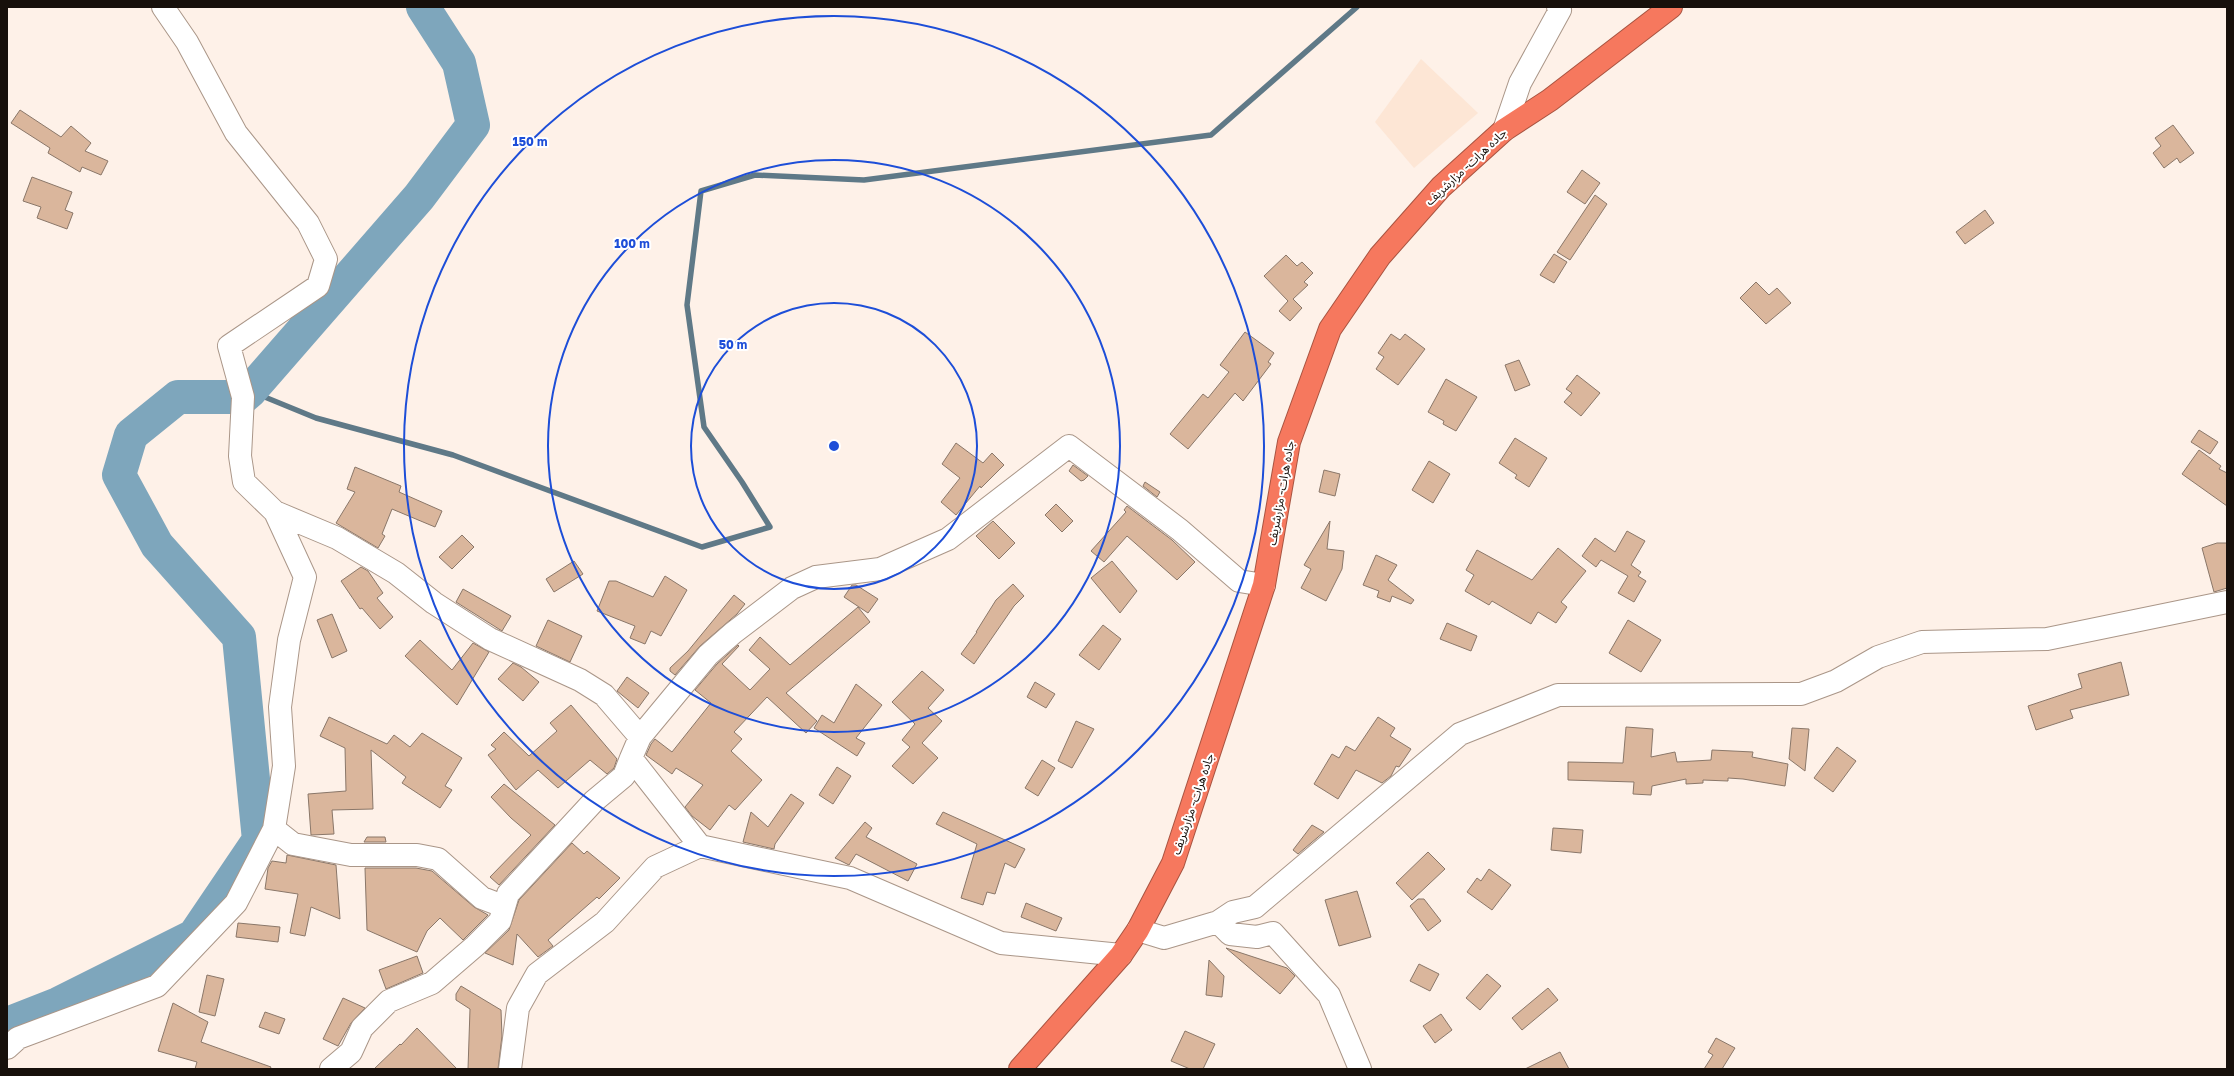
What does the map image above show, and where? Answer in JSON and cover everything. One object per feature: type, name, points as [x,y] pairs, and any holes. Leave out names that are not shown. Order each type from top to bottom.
[{"type":"highway","name":"جاده هرات- مزارشریف","points":[[1020,1069],[1121,955],[1138,930],[1173,863],[1264,585],[1289,442],[1330,329],[1380,256],[1441,187],[1504,130],[1550,100],[1671,7]]},
{"type":"street","points":[[7,1048],[18,1038],[157,986],[236,903],[274,829],[284,766],[281,700],[289,640],[305,577],[275,512],[244,482],[240,456],[243,397],[229,346],[318,286],[326,259],[308,223],[236,134],[187,42],[164,7]]},
{"type":"street","points":[[1504,130],[1520,83],[1560,8]]},
{"type":"street","points":[[330,1069],[351,1052],[362,1028],[389,1001],[432,983],[475,946],[500,921],[503,906],[508,894],[594,801],[624,776],[640,737],[708,655],[733,633],[792,588],[816,577],[880,569],[948,540],[1069,446],[1180,530],[1239,581],[1264,585]]},
{"type":"street","points":[[275,512],[337,538],[383,565],[396,573],[434,603],[490,639],[580,680],[604,695],[640,737]]},
{"type":"street","points":[[1138,930],[1164,938],[1218,922],[1233,912],[1255,907],[1460,734],[1558,695],[1801,694],[1836,681],[1878,657],[1922,642],[2047,639],[2227,602]]},
{"type":"street","points":[[631,758],[700,846]]},
{"type":"street","points":[[274,829],[293,844],[351,855],[418,855],[438,859],[482,898],[503,906]]},
{"type":"street","points":[[510,1069],[518,1008],[537,974],[605,922],[655,867],[700,846],[850,878],[1000,943],[1121,955]]},
{"type":"street","points":[[1218,922],[1230,934],[1257,937],[1273,933],[1329,995],[1360,1069]]},
{"type":"shaded area","points":[[1421,59],[1478,113],[1414,168],[1375,122]]},
{"type":"building","points":[[20,110],[61,137],[71,126],[91,143],[85,151],[108,161],[101,175],[82,167],[80,172],[48,153],[50,148],[11,123]]},
{"type":"building","points":[[2173,125],[2194,153],[2180,163],[2177,158],[2164,168],[2153,153],[2161,146],[2155,138]]},
{"type":"building","points":[[1582,170],[1600,183],[1585,204],[1567,192]]},
{"type":"building","points":[[32,177],[72,192],[65,210],[73,213],[67,229],[37,218],[41,207],[23,201]]},
{"type":"building","points":[[1595,195],[1607,204],[1570,260],[1557,252]]},
{"type":"building","points":[[1985,210],[1994,223],[1965,244],[1956,232]]},
{"type":"building","points":[[1554,254],[1567,262],[1554,283],[1540,275]]},
{"type":"building","points":[[1286,255],[1297,266],[1302,262],[1313,273],[1304,282],[1308,285],[1293,299],[1302,308],[1290,321],[1279,311],[1288,301],[1264,276]]},
{"type":"building","points":[[1756,282],[1769,295],[1777,288],[1791,303],[1766,324],[1740,298]]},
{"type":"building","points":[[1245,332],[1274,353],[1268,362],[1271,364],[1243,401],[1235,393],[1188,449],[1170,434],[1203,394],[1208,398],[1229,372],[1220,365]]},
{"type":"building","points":[[1391,334],[1400,340],[1405,334],[1425,349],[1398,385],[1376,369],[1384,357],[1378,353]]},
{"type":"building","points":[[1519,360],[1530,385],[1515,391],[1505,365]]},
{"type":"building","points":[[1577,375],[1600,393],[1581,416],[1564,402],[1572,393],[1566,389]]},
{"type":"building","points":[[1446,379],[1477,397],[1456,431],[1443,424],[1444,421],[1428,412]]},
{"type":"building","points":[[2199,430],[2218,442],[2210,454],[2191,442]]},
{"type":"building","points":[[1515,438],[1547,458],[1529,487],[1515,478],[1517,475],[1499,463]]},
{"type":"building","points":[[956,443],[983,463],[992,453],[1004,465],[981,488],[980,486],[956,515],[941,502],[960,478],[942,464]]},
{"type":"building","points":[[2199,450],[2221,466],[2219,469],[2227,473],[2227,506],[2182,474]]},
{"type":"building","points":[[1429,461],[1450,474],[1433,503],[1412,490]]},
{"type":"building","points":[[1073,465],[1088,476],[1084,480],[1081,481],[1069,471]]},
{"type":"building","points":[[355,467],[401,486],[399,492],[442,511],[435,527],[392,509],[382,534],[385,536],[378,548],[336,523],[355,492],[347,489]]},
{"type":"building","points":[[1324,470],[1340,474],[1335,496],[1319,492]]},
{"type":"building","points":[[1145,482],[1160,492],[1157,497],[1143,486]]},
{"type":"building","points":[[1056,504],[1073,521],[1062,532],[1045,515]]},
{"type":"building","points":[[1127,506],[1172,540],[1195,562],[1177,580],[1127,536],[1104,562],[1091,551],[1126,512],[1124,510]]},
{"type":"building","points":[[993,521],[1015,543],[999,559],[976,536]]},
{"type":"building","points":[[1330,521],[1327,549],[1344,551],[1342,569],[1326,601],[1301,588],[1311,569],[1304,565]]},
{"type":"building","points":[[1627,531],[1645,541],[1631,565],[1641,572],[1638,576],[1646,581],[1634,602],[1618,593],[1628,576],[1601,560],[1596,567],[1582,556],[1595,538],[1615,552]]},
{"type":"building","points":[[462,535],[474,547],[452,569],[439,557]]},
{"type":"building","points":[[2217,543],[2227,543],[2227,588],[2214,592],[2202,548]]},
{"type":"building","points":[[1558,548],[1586,571],[1561,602],[1567,607],[1556,623],[1538,612],[1531,624],[1492,601],[1489,605],[1465,591],[1474,575],[1466,570],[1477,550],[1532,580]]},
{"type":"building","points":[[1376,555],[1397,565],[1388,580],[1414,600],[1411,604],[1392,596],[1390,602],[1377,597],[1379,591],[1363,585]]},
{"type":"building","points":[[574,561],[583,574],[554,592],[546,579]]},
{"type":"building","points":[[1112,561],[1137,591],[1120,613],[1091,578]]},
{"type":"building","points":[[361,567],[368,571],[383,593],[377,598],[393,617],[380,629],[362,608],[360,609],[341,581]]},
{"type":"building","points":[[665,576],[687,590],[661,636],[651,631],[645,644],[630,638],[635,626],[597,611],[609,581],[616,581],[653,597]]},
{"type":"building","points":[[1013,584],[1024,596],[1014,606],[974,664],[961,654],[977,632],[996,600]]},
{"type":"building","points":[[852,585],[856,585],[878,599],[868,613],[844,597]]},
{"type":"building","points":[[463,589],[511,616],[502,631],[456,602]]},
{"type":"building","points":[[734,595],[745,604],[737,614],[700,646],[675,675],[670,671],[670,668],[688,651]]},
{"type":"building","points":[[858,607],[870,622],[786,693],[817,721],[806,733],[767,697],[734,732],[742,739],[731,751],[762,780],[735,810],[729,805],[710,830],[692,816],[685,807],[703,785],[676,768],[672,774],[646,755],[651,744],[655,739],[672,752],[711,703],[695,690],[717,664],[738,645],[739,646],[722,664],[750,690],[770,669],[749,650],[760,637],[790,665]]},
{"type":"building","points":[[332,614],[347,651],[332,658],[317,620]]},
{"type":"building","points":[[548,620],[582,636],[570,662],[536,646]]},
{"type":"building","points":[[1628,620],[1661,640],[1641,672],[1609,653]]},
{"type":"building","points":[[1447,623],[1477,636],[1471,651],[1440,639]]},
{"type":"building","points":[[1103,625],[1121,639],[1099,670],[1079,655]]},
{"type":"building","points":[[420,640],[452,670],[473,643],[489,652],[457,705],[405,656]]},
{"type":"building","points":[[2121,662],[2129,695],[2070,710],[2073,718],[2036,730],[2028,706],[2082,688],[2078,674]]},
{"type":"building","points":[[513,663],[521,667],[539,682],[523,701],[498,679]]},
{"type":"building","points":[[922,671],[944,690],[928,708],[942,721],[922,743],[938,758],[913,784],[892,766],[910,747],[902,740],[915,724],[892,702]]},
{"type":"building","points":[[627,677],[649,693],[638,708],[617,691]]},
{"type":"building","points":[[1035,682],[1055,694],[1046,708],[1027,697]]},
{"type":"building","points":[[856,684],[882,705],[856,738],[865,743],[857,756],[814,728],[822,715],[834,723]]},
{"type":"building","points":[[571,705],[617,759],[614,768],[607,774],[590,760],[558,788],[538,770],[516,790],[488,755],[496,749],[491,745],[504,732],[529,756],[557,731],[550,723]]},
{"type":"building","points":[[329,717],[387,744],[394,735],[410,747],[422,733],[462,758],[445,786],[452,790],[440,808],[402,783],[406,777],[371,750],[373,809],[332,810],[334,834],[311,835],[308,794],[346,791],[345,748],[320,736]]},
{"type":"building","points":[[1378,717],[1395,728],[1390,736],[1411,749],[1399,767],[1396,766],[1391,776],[1382,783],[1356,770],[1338,799],[1314,784],[1332,754],[1339,758],[1346,746],[1355,751]]},
{"type":"building","points":[[1076,721],[1094,729],[1072,768],[1058,761]]},
{"type":"building","points":[[1626,727],[1653,729],[1651,757],[1675,752],[1677,762],[1711,760],[1712,750],[1753,752],[1752,757],[1788,764],[1785,786],[1728,778],[1728,781],[1703,780],[1703,783],[1686,784],[1686,779],[1652,786],[1651,795],[1633,794],[1634,782],[1568,780],[1568,762],[1623,763]]},
{"type":"building","points":[[1792,728],[1809,729],[1805,771],[1789,759]]},
{"type":"building","points":[[1837,747],[1856,761],[1833,792],[1814,778]]},
{"type":"building","points":[[1042,760],[1055,768],[1038,796],[1025,788]]},
{"type":"building","points":[[837,767],[851,776],[833,804],[819,795]]},
{"type":"building","points":[[504,784],[555,825],[499,885],[490,877],[531,835],[511,818],[491,797]]},
{"type":"building","points":[[791,794],[804,803],[775,844],[774,849],[743,842],[751,812],[768,827]]},
{"type":"building","points":[[943,812],[1025,849],[1015,868],[1005,863],[995,894],[987,892],[983,905],[961,898],[977,844],[936,824]]},
{"type":"building","points":[[865,822],[872,828],[866,837],[917,864],[908,881],[856,854],[849,865],[835,858]]},
{"type":"building","points":[[1312,825],[1324,832],[1298,854],[1293,850]]},
{"type":"building","points":[[1553,828],[1583,830],[1581,853],[1551,850]]},
{"type":"building","points":[[367,837],[385,837],[386,842],[364,842]]},
{"type":"building","points":[[572,843],[584,854],[587,851],[620,878],[599,899],[597,897],[548,940],[553,946],[538,957],[517,934],[513,965],[485,953],[509,930],[519,900]]},
{"type":"building","points":[[1428,852],[1445,869],[1412,900],[1396,883]]},
{"type":"building","points":[[287,855],[336,865],[340,919],[311,907],[305,936],[290,933],[298,894],[265,889],[268,868],[272,861],[286,863]]},
{"type":"building","points":[[365,868],[416,868],[432,871],[474,907],[488,915],[463,940],[440,918],[427,931],[417,952],[367,930]]},
{"type":"building","points":[[1489,869],[1511,885],[1492,910],[1467,892],[1477,878],[1481,881]]},
{"type":"building","points":[[1357,891],[1371,937],[1339,946],[1325,900]]},
{"type":"building","points":[[1418,899],[1424,899],[1441,921],[1428,931],[1410,906]]},
{"type":"building","points":[[1026,903],[1062,918],[1056,931],[1021,917]]},
{"type":"building","points":[[238,923],[280,927],[278,942],[236,937]]},
{"type":"building","points":[[1226,948],[1287,968],[1295,976],[1280,994]]},
{"type":"building","points":[[417,956],[423,973],[386,989],[379,970]]},
{"type":"building","points":[[1209,960],[1224,976],[1222,997],[1206,995]]},
{"type":"building","points":[[1419,964],[1439,974],[1430,991],[1410,981]]},
{"type":"building","points":[[1487,974],[1501,986],[1480,1010],[1466,998]]},
{"type":"building","points":[[207,975],[224,979],[215,1016],[199,1012]]},
{"type":"building","points":[[461,986],[501,1010],[502,1036],[498,1069],[468,1069],[470,1009],[456,1000],[456,994]]},
{"type":"building","points":[[1548,988],[1558,1000],[1522,1030],[1512,1018]]},
{"type":"building","points":[[343,998],[365,1008],[351,1023],[338,1046],[323,1039]]},
{"type":"building","points":[[173,1003],[208,1022],[201,1042],[271,1067],[270,1069],[195,1069],[197,1062],[158,1051]]},
{"type":"building","points":[[265,1012],[285,1019],[279,1034],[259,1027]]},
{"type":"building","points":[[1441,1014],[1452,1030],[1435,1043],[1423,1026]]},
{"type":"building","points":[[417,1028],[457,1069],[374,1069],[400,1044],[401,1045]]},
{"type":"building","points":[[1185,1031],[1215,1044],[1203,1069],[1190,1069],[1171,1061]]},
{"type":"building","points":[[1716,1038],[1735,1048],[1722,1069],[1704,1069],[1713,1055],[1708,1052]]},
{"type":"building","points":[[1560,1052],[1569,1069],[1525,1069]]},
{"type":"waterway","points":[[7,1024],[58,1004],[194,936],[259,840],[239,637],[157,545],[119,475],[131,435],[178,397],[243,397],[250,391],[419,197],[473,125],[459,63],[423,7]]},
{"type":"waterway","points":[[250,391],[316,418],[453,455],[702,547],[770,527],[742,482],[704,427],[687,305],[701,191],[755,175],[864,180],[1211,135],[1357,7]]}]
